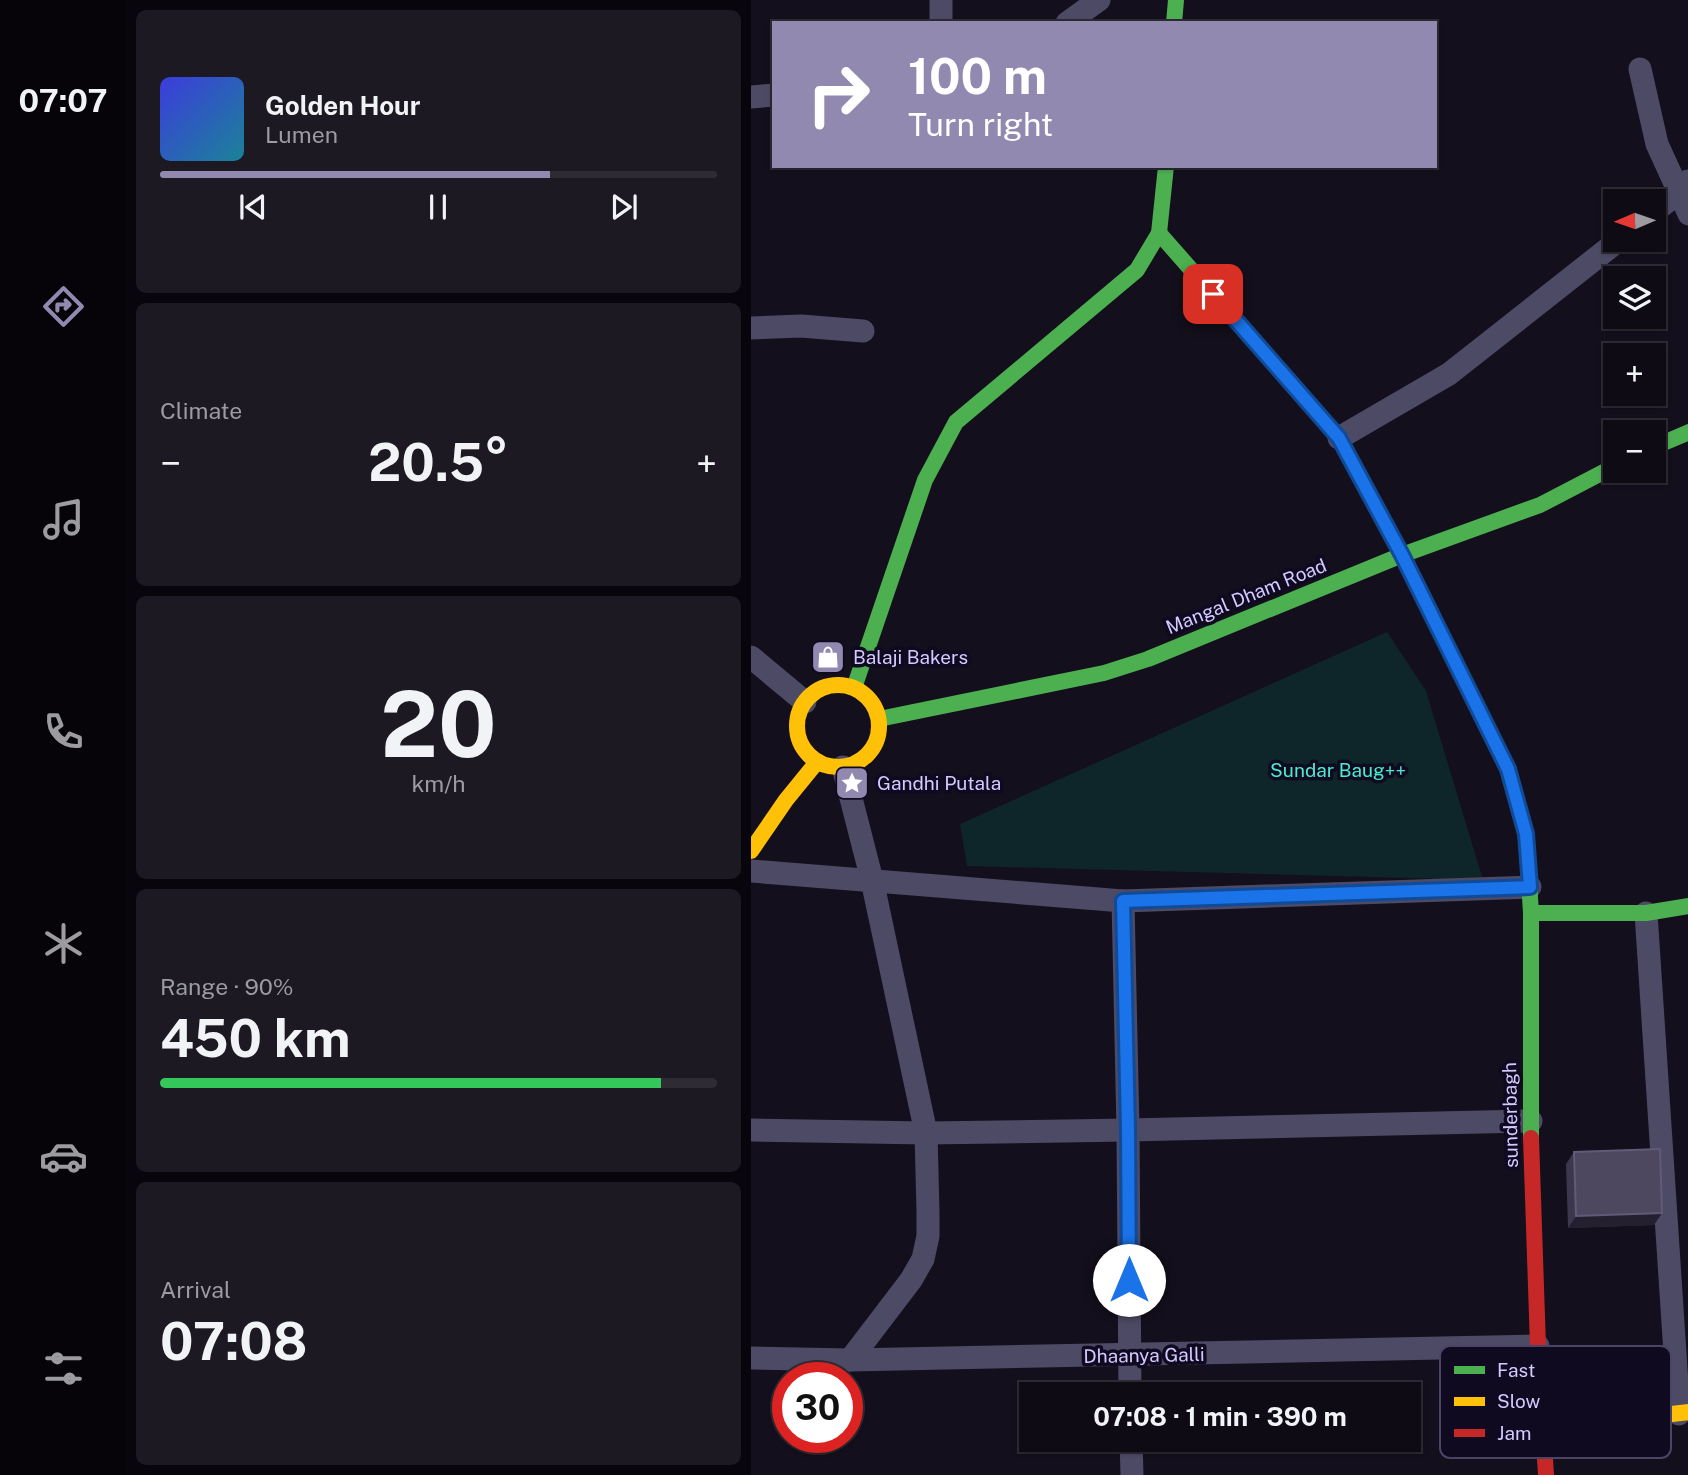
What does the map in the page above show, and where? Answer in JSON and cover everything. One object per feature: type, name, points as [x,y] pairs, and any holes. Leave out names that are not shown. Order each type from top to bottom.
[{"type":"main road","points":[[1174,21],[1176,0]]},
{"type":"main road","points":[[854,688],[925,480],[956,422],[1137,270],[1159,233],[1166,168]]},
{"type":"main road","name":"sunderbagh","points":[[1159,233],[1339,438],[1402,555],[1508,769],[1526,834],[1530,887],[1531,1121],[1538,1346]]},
{"type":"main road","points":[[1666,442],[1688,432]]},
{"type":"main road","name":"Mangal Dham Road","points":[[879,719],[1104,673],[1148,659],[1402,555],[1540,505],[1603,472]]},
{"type":"main road","points":[[841,685],[854,688],[865,696],[874,706],[879,719],[875,745],[867,756],[856,764],[843,767],[830,767],[817,762],[807,753],[797,728],[799,714],[805,702],[815,692],[841,685]]},
{"type":"main road","points":[[751,851],[786,800],[817,762]]},
{"type":"main road","points":[[1531,913],[1646,913],[1688,906]]},
{"type":"street","points":[[941,0],[941,21]]},
{"type":"street","points":[[1070,21],[1099,0]]},
{"type":"street","points":[[1640,69],[1657,145],[1683,187],[1688,214]]},
{"type":"street","points":[[751,96],[772,95]]},
{"type":"street","points":[[1666,202],[1683,187]]},
{"type":"street","points":[[1339,438],[1449,374],[1605,252]]},
{"type":"street","points":[[751,328],[801,326],[862,331]]},
{"type":"street","points":[[751,657],[805,702]]},
{"type":"street","points":[[843,767],[872,880],[926,1133],[928,1236],[923,1259],[911,1280],[850,1360]]},
{"type":"street","points":[[751,872],[1123,901],[1530,887]]},
{"type":"street","points":[[1123,901],[1130,1382]]},
{"type":"street","points":[[1646,913],[1684,1413]]},
{"type":"street","points":[[751,1130],[926,1133],[1531,1121]]},
{"type":"street","name":"Dhaanya Galli","points":[[751,1359],[850,1360],[1440,1348]]},
{"type":"street","points":[[1131,1452],[1132,1475]]},
{"type":"green space","name":"Sundar Baug++","points":[[1387,632],[1426,691],[1483,880],[967,866],[960,824]]},
{"type":"building","points":[[1660,1149],[1662,1213],[1576,1216],[1574,1152]]},
{"type":"traffic: fast","points":[[1174,21],[1176,0]]},
{"type":"traffic: fast","points":[[854,688],[925,480],[956,422],[1137,270],[1159,233],[1166,168]]},
{"type":"traffic: fast","points":[[1159,233],[1339,438],[1402,555],[1508,769],[1526,834],[1531,913]]},
{"type":"traffic: fast","points":[[1666,442],[1689,432]]},
{"type":"traffic: fast","points":[[879,719],[1104,673],[1148,659],[1402,555],[1540,505],[1603,472]]},
{"type":"traffic: fast","points":[[1531,1138],[1531,913],[1646,913],[1689,906]]},
{"type":"traffic: slow","points":[[838,685],[854,688],[867,697],[876,710],[879,726],[876,742],[867,755],[854,764],[838,767],[822,764],[809,755],[800,742],[797,726],[800,710],[809,697],[822,688],[838,685]]},
{"type":"traffic: slow","points":[[751,851],[786,800],[817,762]]},
{"type":"traffic: slow","points":[[1671,1414],[1689,1412]]},
{"type":"traffic: jam","points":[[1531,1138],[1538,1346]]},
{"type":"traffic: jam","points":[[1545,1458],[1546,1475]]},
{"type":"place","name":"Balaji Bakers","points":[[828,657]]},
{"type":"place","name":"Gandhi Putala","points":[[852,783]]},
{"type":"route","points":[[1129,1280],[1123,901],[1530,887],[1526,834],[1508,769],[1402,555],[1339,438],[1213,294]]}]
